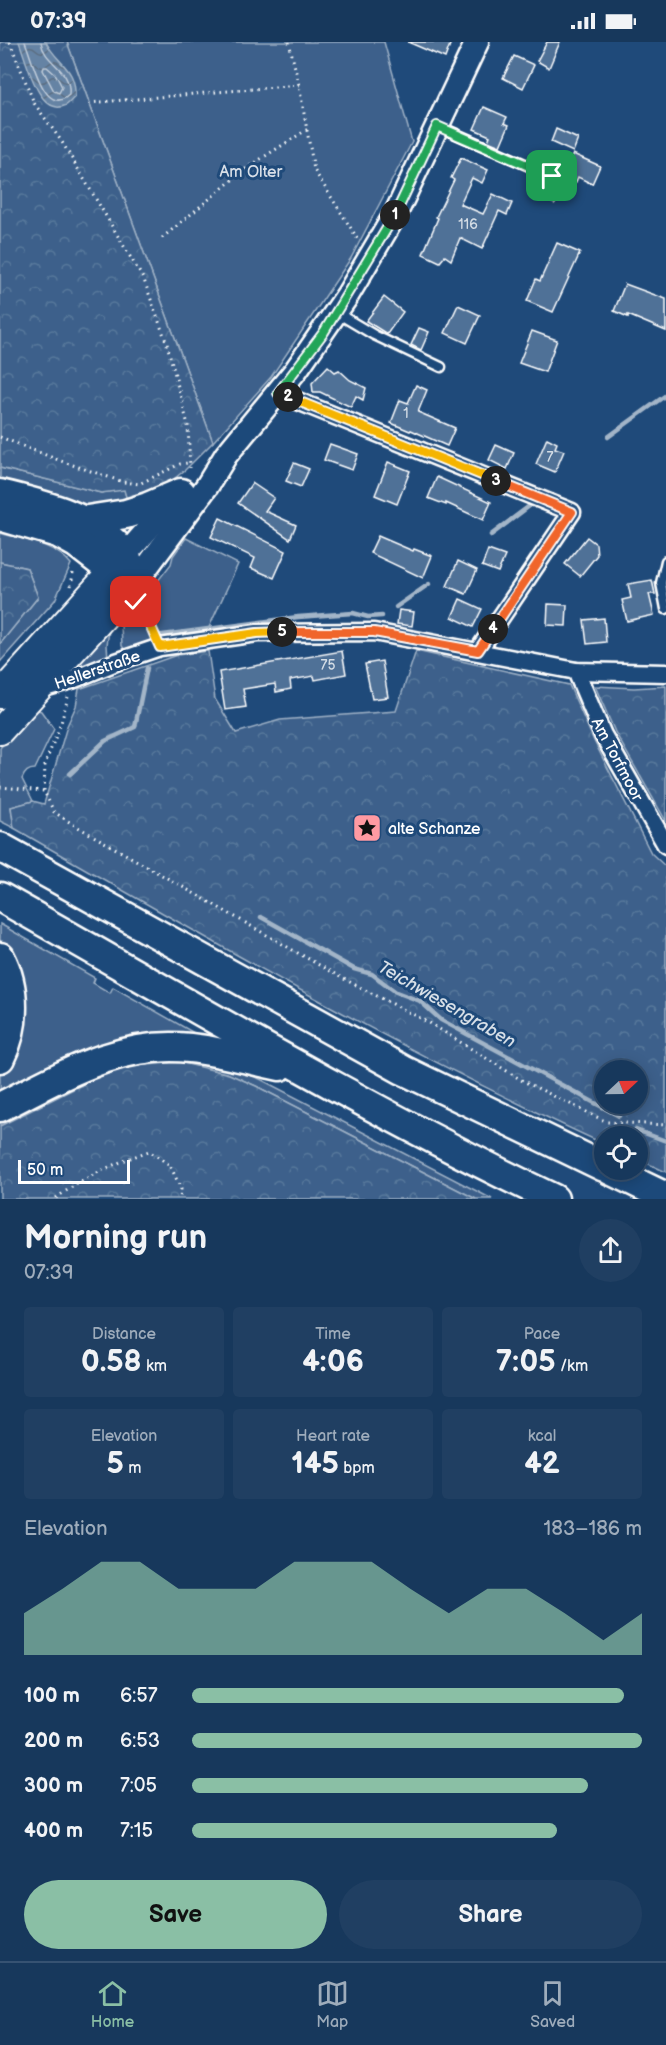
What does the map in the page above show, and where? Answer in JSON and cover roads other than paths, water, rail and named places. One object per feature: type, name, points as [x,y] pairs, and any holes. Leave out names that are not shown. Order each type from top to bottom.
[{"type":"highway","points":[[81,521],[126,514],[148,507],[186,475]]},
{"type":"highway","points":[[0,494],[81,521],[108,537],[128,577]]},
{"type":"highway","points":[[0,516],[58,532],[128,577]]},
{"type":"highway","points":[[0,847],[402,1070],[594,1162]]},
{"type":"highway","points":[[0,897],[306,1072],[487,1167],[554,1199]]},
{"type":"highway","points":[[0,957],[10,984],[12,1005],[12,1025],[0,1058]]},
{"type":"highway","points":[[0,1107],[98,1060],[143,1048],[191,1048],[306,1072]]},
{"type":"highway","points":[[631,1180],[666,1197]]},
{"type":"main road","points":[[0,731],[37,690],[128,577],[207,486],[226,455],[278,393],[337,312],[396,213],[477,42]]},
{"type":"main road","points":[[0,695],[128,577],[186,475],[198,476],[226,455]]},
{"type":"street","points":[[278,393],[572,512],[478,651]]},
{"type":"street","name":"Hellerstraße","points":[[37,690],[72,680],[160,647],[257,633],[374,632],[576,671],[666,673]]},
{"type":"street","name":"Am Torfmoor","points":[[576,671],[603,735],[666,845]]},
{"type":"lane","points":[[437,126],[552,176]]},
{"type":"lane","points":[[337,312],[374,335],[441,367]]},
{"type":"lane","points":[[666,561],[661,583],[666,609]]},
{"type":"water","points":[[19,42],[46,42],[70,73],[75,87],[75,97],[67,105],[55,107],[40,94],[29,72]]},
{"type":"waterway","points":[[608,437],[666,395]]},
{"type":"waterway","points":[[491,535],[532,504]]},
{"type":"waterway","points":[[396,607],[429,584]]},
{"type":"waterway","points":[[155,636],[298,617],[353,613],[368,617],[382,616]]},
{"type":"waterway","points":[[70,774],[105,741],[135,727],[147,668]]},
{"type":"waterway","name":"Teichwiesengraben","points":[[261,917],[354,969],[372,974],[396,992],[420,1001],[441,1020],[619,1116]]},
{"type":"waterway","name":"Teichwiesengraben","points":[[648,1134],[666,1141]]},
{"type":"place","name":"alte Schanze","points":[[367,828]]},
{"type":"park label","name":"Am Olter","points":[[251,171]]}]
